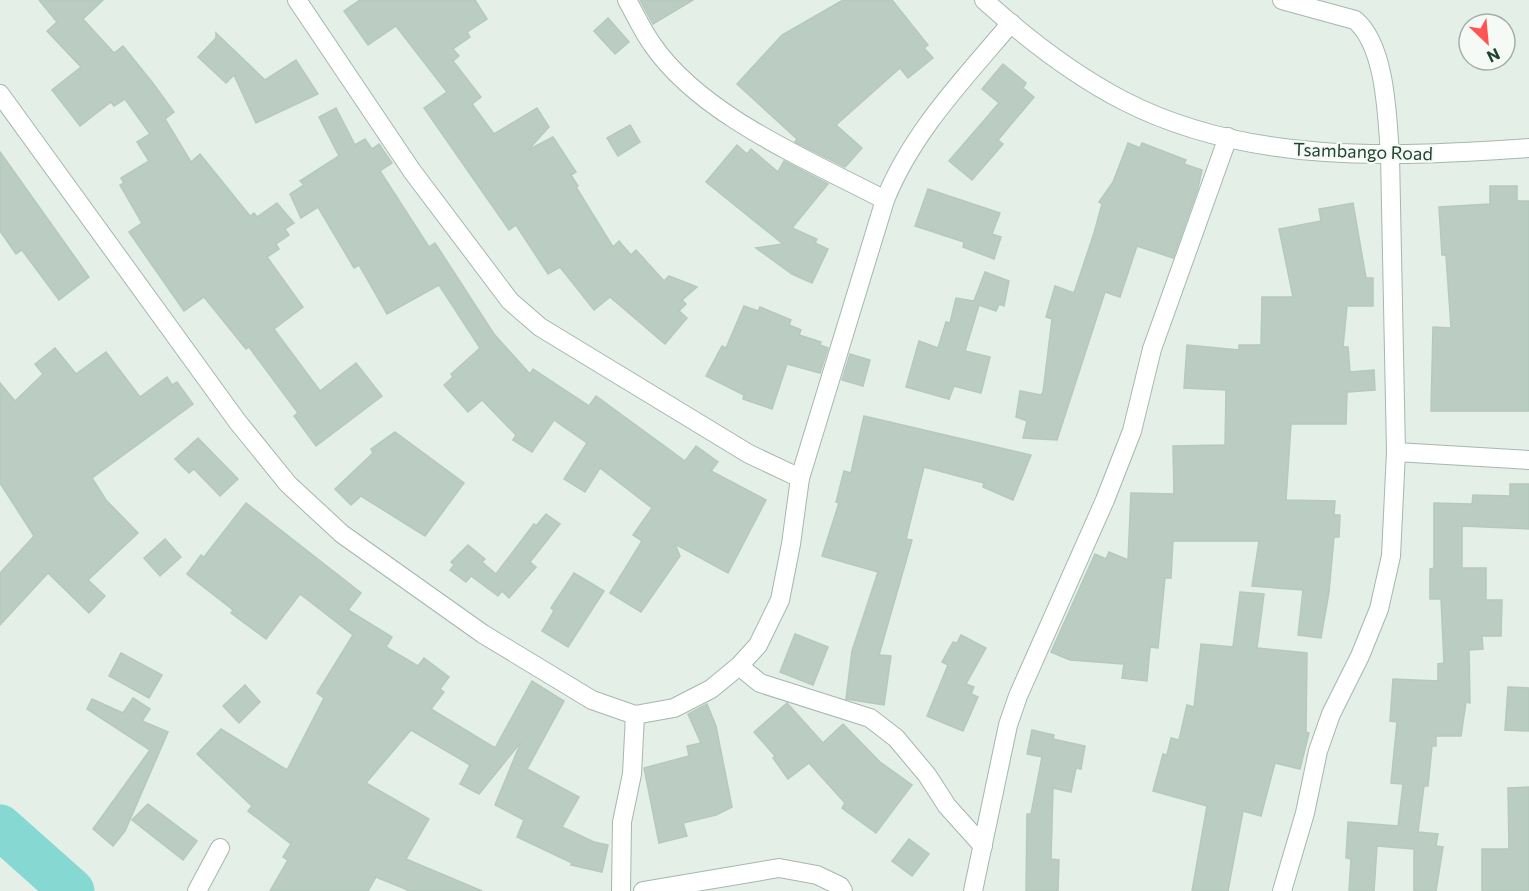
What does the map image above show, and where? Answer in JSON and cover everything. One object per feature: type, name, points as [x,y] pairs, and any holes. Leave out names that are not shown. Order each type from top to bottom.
[{"type":"street","points":[[297,0],[412,171],[510,301],[540,327],[749,454],[800,478]]},
{"type":"street","points":[[627,0],[652,45],[687,83],[724,114],[885,200]]},
{"type":"street","name":"Tsambango Road","points":[[984,0],[1064,65],[1125,101],[1160,116],[1228,137],[1313,152],[1390,156],[1529,148]]},
{"type":"street","points":[[1282,0],[1355,20],[1370,34],[1374,44],[1387,113],[1390,156],[1396,452],[1391,556],[1379,609],[1360,656],[1331,714],[1282,891]]},
{"type":"street","points":[[0,94],[237,422],[288,484],[342,534],[483,634],[592,700],[635,715],[674,708],[711,689],[739,666],[758,645],[780,600],[800,478],[885,200],[896,173],[929,121],[1011,24]]},
{"type":"street","points":[[973,891],[1008,725],[1018,696],[1105,500],[1132,431],[1152,349],[1228,137]]},
{"type":"street","points":[[1396,452],[1529,460]]},
{"type":"street","points":[[739,666],[760,683],[870,717],[896,738],[927,775],[947,806],[983,846]]},
{"type":"street","points":[[621,891],[622,822],[632,774],[635,715]]},
{"type":"street","points":[[197,891],[220,848]]},
{"type":"street","points":[[643,891],[779,868],[817,875],[840,886],[843,891]]},
{"type":"building","points":[[39,0],[103,0],[83,19],[114,53],[123,46],[152,82],[174,112],[165,119],[191,162],[200,154],[250,216],[254,213],[257,217],[277,203],[294,223],[285,229],[289,235],[276,244],[279,249],[267,257],[303,307],[274,329],[320,391],[356,363],[382,396],[316,446],[294,416],[298,413],[249,347],[246,349],[204,297],[184,311],[129,232],[142,223],[120,185],[124,183],[121,178],[149,161],[137,142],[150,134],[125,99],[114,106],[111,102],[80,126],[52,90],[81,67],[47,31],[57,22]]},
{"type":"building","points":[[360,0],[475,0],[487,19],[467,32],[470,37],[453,49],[459,56],[453,61],[481,97],[472,104],[494,134],[537,108],[549,127],[528,150],[553,137],[576,172],[571,175],[578,186],[576,187],[613,247],[619,241],[631,255],[636,250],[664,281],[669,276],[697,287],[682,300],[686,304],[679,311],[687,318],[665,344],[610,297],[594,310],[560,267],[548,274],[516,225],[509,230],[424,108],[447,92],[396,26],[368,45],[344,11]]},
{"type":"building","points":[[640,0],[693,0],[653,24]]},
{"type":"building","points":[[843,0],[892,0],[928,45],[924,48],[933,58],[908,78],[900,68],[836,125],[862,148],[845,167],[795,142],[797,139],[737,84],[782,35]]},
{"type":"building","points":[[608,18],[629,42],[615,54],[594,31]]},
{"type":"building","points":[[216,33],[265,80],[296,60],[318,94],[256,123],[234,75],[226,83],[198,57],[216,38]]},
{"type":"building","points":[[1003,64],[1026,83],[1023,88],[1034,97],[998,140],[1003,144],[972,180],[949,161],[999,103],[982,89]]},
{"type":"building","points":[[336,108],[355,145],[365,139],[372,149],[379,144],[392,163],[380,171],[429,247],[435,243],[494,334],[530,374],[533,369],[589,406],[596,396],[685,461],[696,446],[718,462],[711,471],[766,500],[728,573],[675,544],[680,556],[641,612],[610,593],[642,541],[633,535],[652,508],[600,468],[585,492],[564,479],[587,443],[554,420],[532,452],[513,440],[516,435],[482,400],[468,412],[444,385],[453,377],[451,374],[480,348],[439,285],[387,314],[359,265],[354,268],[318,207],[301,218],[290,194],[304,185],[300,181],[339,156],[319,117]]},
{"type":"building","points":[[630,125],[640,142],[618,156],[607,138]]},
{"type":"building","points":[[1128,143],[1140,148],[1142,143],[1186,160],[1184,164],[1202,170],[1198,188],[1173,258],[1137,246],[1120,297],[1105,292],[1057,440],[1023,438],[1027,421],[1016,417],[1020,391],[1041,395],[1043,392],[1052,319],[1046,317],[1055,286],[1074,293],[1102,204],[1099,202],[1113,182]]},
{"type":"building","points":[[737,145],[747,154],[751,149],[778,172],[784,161],[828,184],[792,228],[817,239],[815,243],[828,249],[812,283],[792,274],[756,248],[783,244],[706,182]]},
{"type":"building","points":[[0,152],[89,277],[59,300],[22,250],[16,254],[0,231]]},
{"type":"building","points":[[1490,186],[1517,186],[1517,201],[1529,201],[1529,411],[1431,411],[1433,327],[1451,328],[1446,255],[1442,255],[1439,207],[1490,204]]},
{"type":"building","points":[[928,189],[1000,213],[992,234],[1001,237],[994,259],[963,247],[964,242],[915,226]]},
{"type":"building","points":[[1353,203],[1366,278],[1373,278],[1373,306],[1347,306],[1343,347],[1348,347],[1350,372],[1374,370],[1375,390],[1347,392],[1346,424],[1291,424],[1286,500],[1335,501],[1334,515],[1340,515],[1339,537],[1334,537],[1329,592],[1321,638],[1298,635],[1303,590],[1252,586],[1259,541],[1173,541],[1171,578],[1165,578],[1158,648],[1150,647],[1147,681],[1122,678],[1124,664],[1070,660],[1051,652],[1095,554],[1106,559],[1109,552],[1128,560],[1131,493],[1174,494],[1173,446],[1225,445],[1226,390],[1184,388],[1187,345],[1239,350],[1239,345],[1261,345],[1262,297],[1293,297],[1279,229],[1321,221],[1319,209]]},
{"type":"building","points":[[985,272],[1009,281],[1004,306],[999,304],[996,311],[979,305],[965,351],[990,357],[981,393],[954,386],[949,399],[906,387],[919,341],[938,348],[946,322],[950,323],[956,298],[974,301]]},
{"type":"building","points":[[744,306],[758,311],[760,307],[791,320],[789,325],[801,330],[799,335],[821,342],[820,345],[828,348],[820,373],[787,364],[772,409],[743,399],[744,395],[706,376],[722,346],[726,348]]},
{"type":"building","points":[[55,348],[76,374],[106,352],[140,397],[167,377],[172,385],[177,382],[193,404],[92,478],[106,500],[138,533],[88,580],[105,596],[89,613],[48,573],[0,625],[0,573],[34,536],[0,483],[0,383],[15,401],[43,374],[35,364]]},
{"type":"building","points":[[850,354],[870,360],[863,386],[842,380]]},
{"type":"building","points":[[864,416],[1031,455],[1013,500],[983,487],[984,483],[924,467],[906,539],[912,540],[879,655],[891,656],[884,705],[846,699],[852,651],[878,572],[822,556],[839,503],[836,502],[844,471],[851,473]]},
{"type":"building","points":[[395,432],[464,483],[425,536],[361,496],[351,505],[335,489],[373,453],[371,449]]},
{"type":"building","points":[[198,438],[238,479],[220,496],[194,469],[189,473],[175,459]]},
{"type":"building","points":[[1510,484],[1529,484],[1529,529],[1462,526],[1462,568],[1486,568],[1486,600],[1502,600],[1501,636],[1482,636],[1483,649],[1469,650],[1470,703],[1466,702],[1461,736],[1436,736],[1436,746],[1432,746],[1428,786],[1424,786],[1418,832],[1438,834],[1436,846],[1443,847],[1436,891],[1414,891],[1414,849],[1377,846],[1374,891],[1349,891],[1351,859],[1346,858],[1348,822],[1398,826],[1403,784],[1391,783],[1397,722],[1390,721],[1393,679],[1438,681],[1438,664],[1444,663],[1441,599],[1430,599],[1430,569],[1434,568],[1434,503],[1472,504],[1473,495],[1510,496]]},
{"type":"building","points":[[246,503],[361,593],[348,610],[392,637],[386,647],[418,666],[424,658],[449,677],[440,689],[444,692],[431,709],[495,748],[532,681],[564,701],[527,769],[579,797],[562,827],[594,842],[608,845],[602,872],[571,865],[572,863],[517,837],[524,820],[495,805],[521,742],[479,794],[460,784],[470,765],[411,730],[366,783],[429,819],[406,859],[482,891],[410,891],[376,877],[368,891],[270,891],[288,860],[283,857],[291,844],[248,811],[252,806],[197,754],[221,729],[287,770],[324,698],[317,693],[353,635],[300,594],[266,639],[231,613],[233,610],[187,574],[201,555],[204,557]]},
{"type":"building","points":[[546,514],[560,524],[530,562],[536,567],[509,598],[502,591],[498,596],[471,576],[466,582],[450,570],[454,565],[451,562],[468,545],[485,559],[482,562],[496,574],[534,524],[536,526]]},
{"type":"building","points":[[165,539],[181,557],[160,576],[144,558]]},
{"type":"building","points":[[574,573],[604,591],[568,647],[542,631],[554,611],[551,608]]},
{"type":"building","points":[[1240,592],[1264,594],[1257,648],[1307,653],[1306,732],[1309,733],[1300,769],[1275,763],[1261,816],[1243,811],[1228,891],[1192,891],[1207,806],[1153,791],[1163,754],[1167,755],[1171,738],[1179,740],[1187,705],[1194,707],[1201,644],[1233,647]]},
{"type":"building","points":[[795,634],[828,647],[813,685],[780,672]]},
{"type":"building","points":[[961,635],[986,648],[966,684],[974,687],[971,694],[978,697],[963,731],[927,716],[948,665],[942,662],[953,642],[957,643]]},
{"type":"building","points":[[121,653],[162,675],[149,698],[109,676]]},
{"type":"building","points":[[245,685],[260,702],[239,723],[223,706]]},
{"type":"building","points":[[1508,687],[1529,688],[1529,731],[1505,730]]},
{"type":"building","points":[[133,698],[150,709],[142,721],[168,732],[125,831],[113,846],[93,829],[150,750],[87,709],[92,699],[123,713]]},
{"type":"building","points":[[787,703],[823,743],[843,724],[880,762],[912,785],[876,833],[842,808],[845,803],[809,763],[788,779],[773,758],[775,756],[754,732]]},
{"type":"building","points":[[707,704],[716,726],[732,807],[716,815],[683,823],[687,836],[659,843],[644,768],[689,756],[687,746],[701,743],[688,714]]},
{"type":"building","points":[[1032,730],[1054,735],[1053,739],[1085,746],[1081,769],[1076,768],[1071,792],[1053,788],[1051,859],[1059,860],[1058,891],[1026,891],[1027,814],[1031,814],[1042,757],[1027,754]]},
{"type":"building","points":[[1529,787],[1529,891],[1482,891],[1482,849],[1509,849],[1508,788]]},
{"type":"building","points":[[148,804],[197,841],[183,860],[132,820]]},
{"type":"building","points":[[909,839],[929,854],[912,876],[892,861]]},
{"type":"waterway","points":[[0,827],[72,891]]}]
